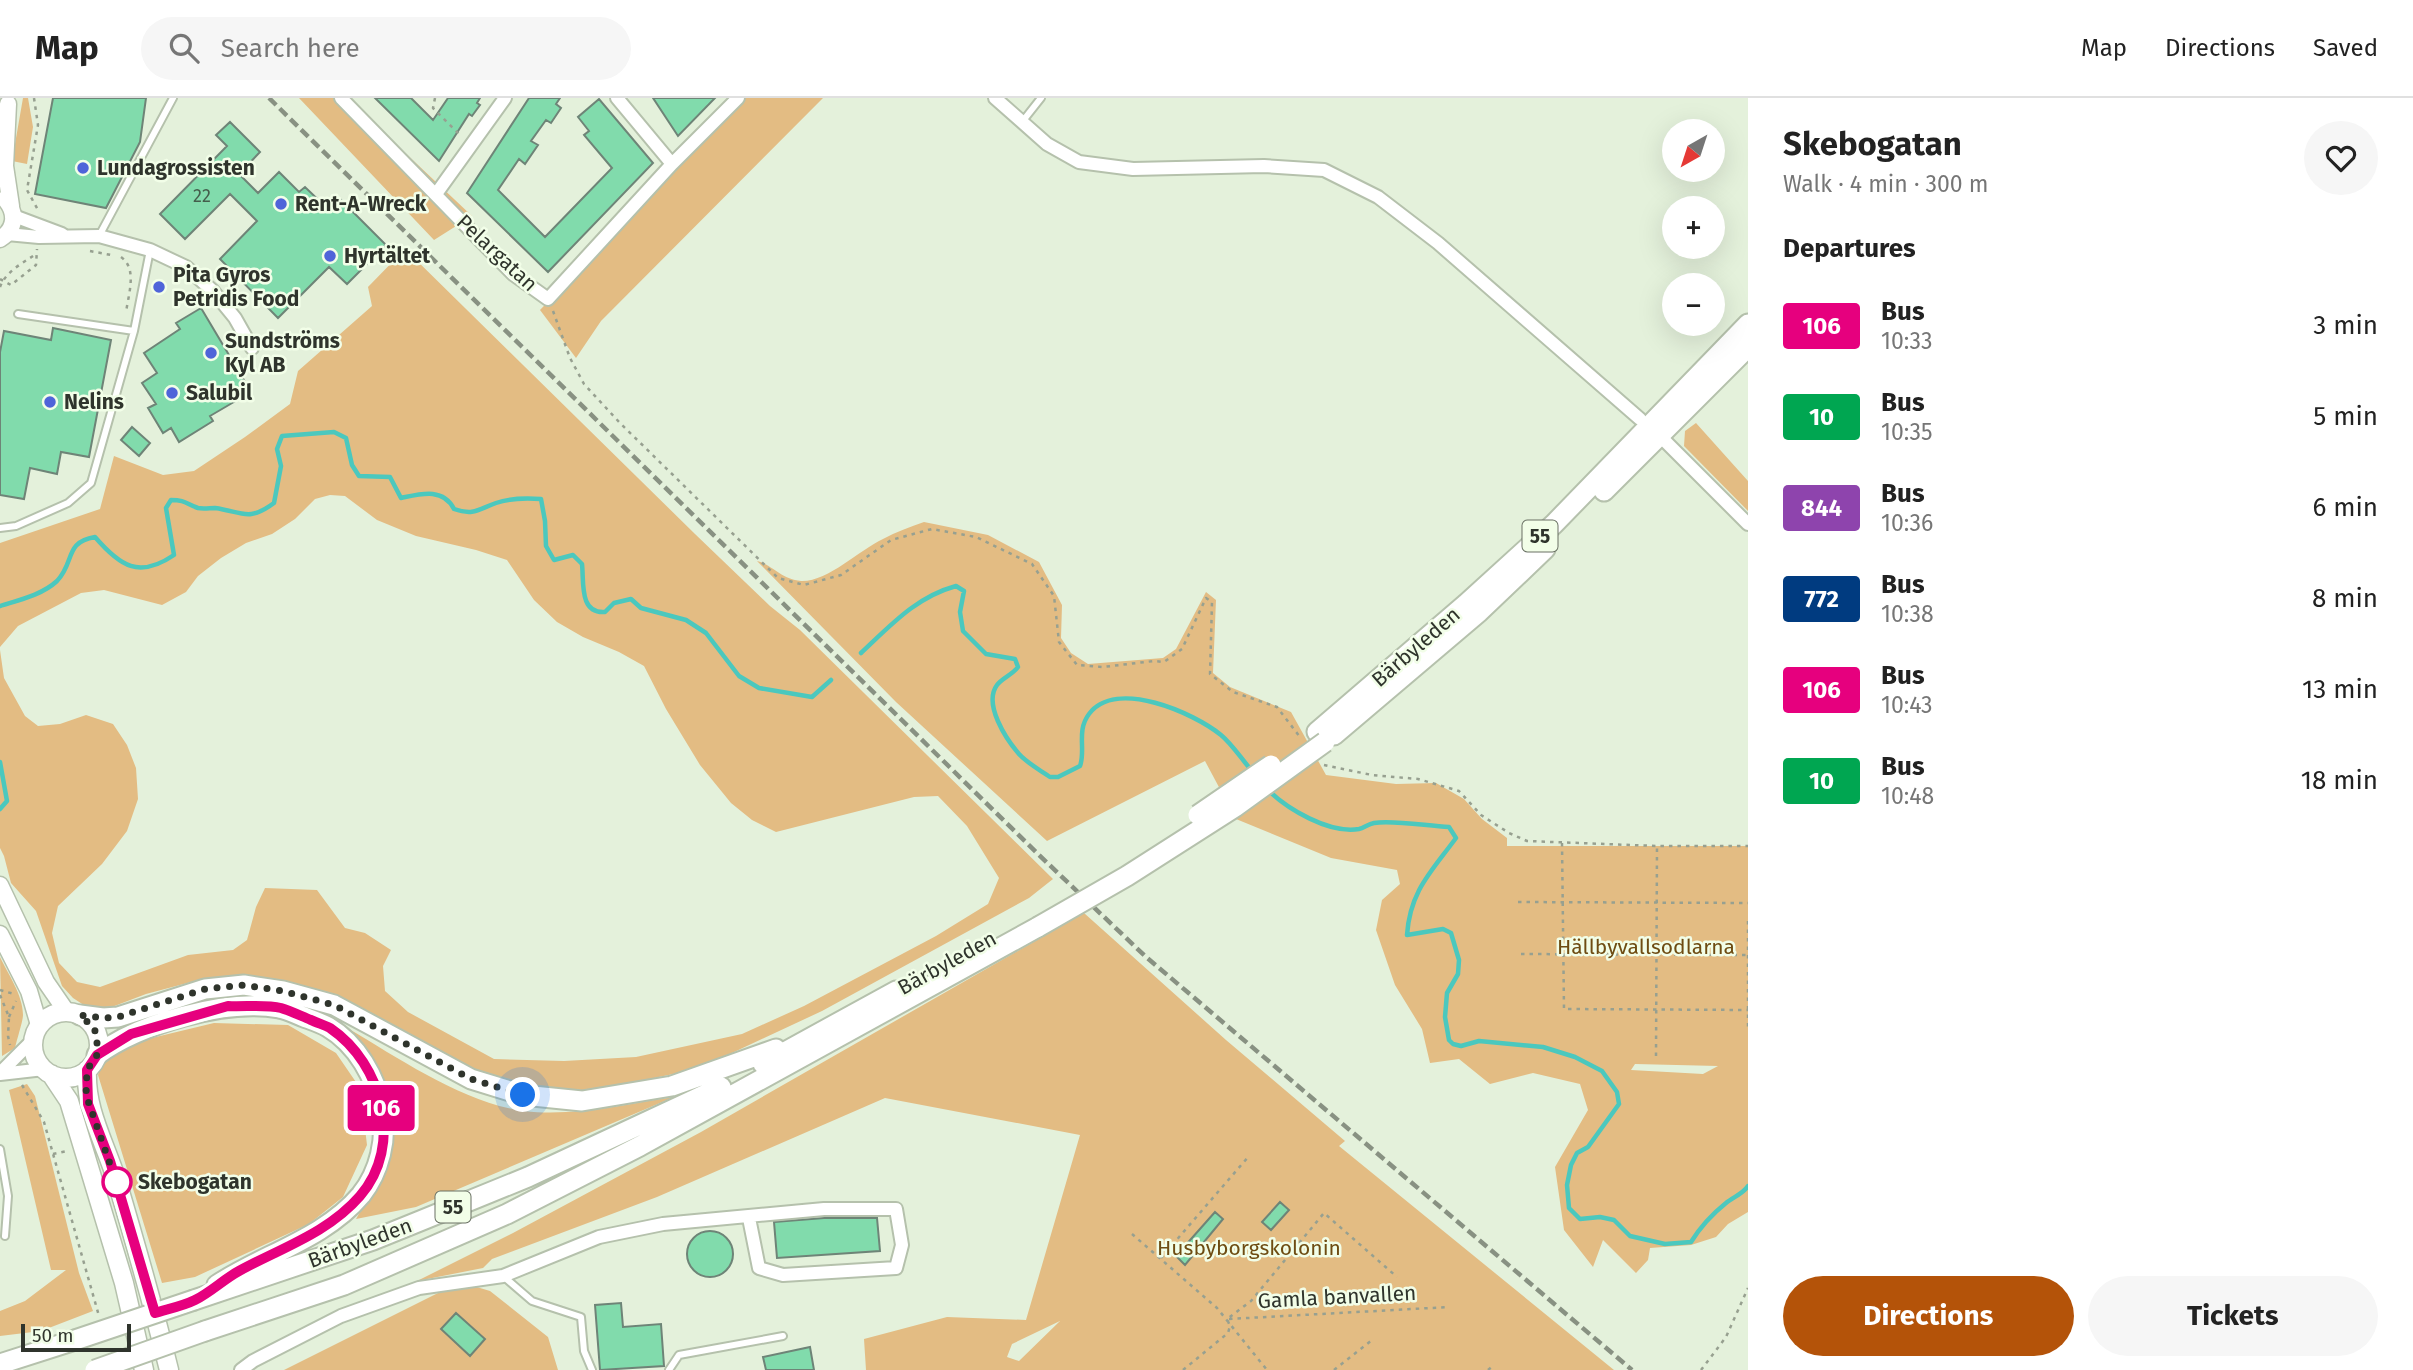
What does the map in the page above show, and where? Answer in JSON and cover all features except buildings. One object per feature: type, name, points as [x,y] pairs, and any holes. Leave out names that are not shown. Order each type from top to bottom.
[{"type":"main road","name":"Bärbyleden","points":[[1321,737],[1554,524],[1748,324]]},
{"type":"main road","name":"Bärbyleden","points":[[95,1370],[344,1285],[507,1214],[640,1146],[1034,922],[1321,737],[1479,612],[1748,347]]},
{"type":"main road","name":"Bärbyleden","points":[[0,1364],[373,1240],[528,1177],[705,1096],[804,1041],[1034,922]]},
{"type":"main road","points":[[144,1370],[124,1283],[69,1101],[35,1056],[36,1032],[54,1014],[118,1017],[205,989],[244,985],[283,991],[334,1005],[471,1079],[523,1095],[582,1101],[672,1086],[804,1041]]},
{"type":"main road","points":[[47,1072],[69,1077],[131,1034],[228,1006],[280,1008],[330,1028],[353,1049],[370,1071],[384,1124],[383,1148],[374,1173],[362,1193],[341,1216],[318,1231],[238,1272],[194,1300]]},
{"type":"main road","points":[[73,1013],[94,1028],[99,1046],[92,1063],[88,1104],[110,1161],[145,1275],[169,1370]]},
{"type":"street","name":"Pelargatan","points":[[341,98],[513,274],[548,299],[672,164],[738,98]]},
{"type":"street","points":[[436,194],[505,98]]},
{"type":"street","points":[[617,98],[672,164]]},
{"type":"street","points":[[995,98],[1047,144],[1079,162],[1133,169],[1264,166],[1324,170],[1378,197],[1438,243],[1640,419]]},
{"type":"street","points":[[3,237],[12,226],[5,166],[9,101]]},
{"type":"street","points":[[0,132],[9,101]]},
{"type":"street","points":[[8,206],[41,231]]},
{"type":"street","points":[[3,237],[41,231],[99,236],[150,250],[186,267],[213,291],[252,348]]},
{"type":"street","points":[[1666,443],[1748,524]]},
{"type":"street","points":[[0,886],[46,982],[73,1013]]},
{"type":"street","points":[[0,934],[29,991],[36,1032],[0,1073]]},
{"type":"street","points":[[0,1073],[47,1072]]},
{"type":"street","points":[[241,1370],[253,1361],[341,1316],[419,1288],[503,1276],[599,1237],[663,1224],[824,1209],[896,1209],[902,1245],[896,1268],[783,1275],[759,1268],[749,1218]]},
{"type":"lane","points":[[99,236],[173,98]]},
{"type":"lane","points":[[1022,122],[1041,98]]},
{"type":"lane","points":[[0,528],[16,526],[68,503],[91,483],[134,331],[150,250]]},
{"type":"lane","points":[[18,314],[134,331]]},
{"type":"lane","points":[[0,1149],[8,1196],[5,1236]]},
{"type":"lane","points":[[503,1276],[532,1301],[581,1317],[584,1351],[592,1370]]},
{"type":"lane","points":[[669,1370],[679,1355],[783,1336]]},
{"type":"path","points":[[1,280],[10,285],[36,265],[43,217],[27,190],[38,125],[34,98]]},
{"type":"path","points":[[435,98],[433,108],[466,142]]},
{"type":"path","points":[[86,250],[121,257],[129,267],[131,277],[123,330]]},
{"type":"path","points":[[0,287],[1,280],[38,252]]},
{"type":"path","points":[[548,299],[570,358],[584,384],[620,423],[778,578],[804,585],[841,575],[891,540],[932,529],[976,537],[1032,564],[1054,596],[1059,642],[1077,665],[1104,667],[1164,662],[1182,649],[1206,598],[1212,602],[1210,674],[1233,692],[1277,707],[1292,725]]},
{"type":"path","points":[[1317,763],[1372,775],[1418,779],[1459,790],[1481,815],[1527,841],[1748,846]]},
{"type":"path","points":[[1562,842],[1564,1009],[1748,1010]]},
{"type":"path","points":[[1656,1056],[1657,846]]},
{"type":"path","points":[[1518,902],[1748,903]]},
{"type":"path","points":[[1748,921],[1748,1031]]},
{"type":"path","points":[[1521,954],[1747,955]]},
{"type":"path","points":[[0,995],[9,1017]]},
{"type":"path","points":[[13,1058],[8,1036],[9,1017],[18,995]]},
{"type":"path","points":[[17,1072],[23,1088],[44,1122],[96,1301]]},
{"type":"path","points":[[1161,1258],[1250,1156]]},
{"type":"path","points":[[1227,1319],[1251,1301],[1324,1213],[1397,1277]]},
{"type":"path","points":[[1132,1234],[1227,1319],[1267,1370]]},
{"type":"path","points":[[1701,1370],[1726,1337],[1748,1288]]},
{"type":"path","name":"Gamla banvallen","points":[[1227,1319],[1449,1307]]},
{"type":"path","points":[[1183,1370],[1228,1333],[1230,1326],[1227,1319]]},
{"type":"path","points":[[1334,1370],[1372,1340]]},
{"type":"path","points":[[1488,1370],[1494,1365]]},
{"type":"green space","points":[[23,98],[28,98],[33,127],[27,164],[12,161]]},
{"type":"green space","points":[[299,98],[347,98],[472,216],[434,240]]},
{"type":"green space","points":[[745,98],[823,98],[601,321],[576,358],[540,310]]},
{"type":"green space","points":[[405,249],[695,534],[770,606],[800,630],[1053,879],[1029,898],[822,1011],[732,1053],[678,1073],[578,1094],[501,1081],[458,1064],[340,1001],[238,978],[195,981],[146,994],[104,1010],[93,1011],[73,998],[62,986],[36,911],[11,883],[0,848],[0,650],[4,678],[25,716],[38,726],[60,724],[86,715],[113,724],[127,745],[136,768],[138,799],[127,831],[102,864],[58,906],[52,933],[59,963],[77,982],[100,987],[188,955],[233,950],[247,940],[256,907],[265,888],[317,890],[345,928],[365,933],[391,950],[383,966],[385,991],[408,1012],[494,1059],[564,1061],[636,1057],[742,1034],[804,1006],[936,936],[988,904],[999,878],[967,826],[938,796],[914,797],[776,832],[752,820],[731,803],[700,765],[644,666],[557,622],[534,600],[507,560],[416,536],[377,520],[345,496],[330,495],[315,499],[295,519],[272,534],[246,543],[221,558],[198,576],[186,592],[162,605],[104,590],[81,593],[18,626],[0,647],[0,543],[100,509],[114,456],[163,475],[194,471],[245,437],[290,404],[298,371],[372,306],[368,287]]},
{"type":"green space","points":[[1696,423],[1748,481],[1748,511],[1684,446],[1685,431]]},
{"type":"green space","name":"Hällbyvallsodlarna","points":[[924,522],[988,535],[1039,562],[1062,605],[1061,638],[1071,653],[1088,664],[1163,658],[1176,649],[1206,592],[1216,600],[1213,673],[1230,687],[1291,712],[1326,775],[1396,784],[1436,783],[1464,799],[1482,819],[1507,838],[1507,846],[1748,846],[1748,1212],[1728,1224],[1716,1237],[1691,1245],[1650,1248],[1648,1260],[1636,1273],[1603,1240],[1593,1267],[1564,1230],[1555,1167],[1588,1110],[1580,1084],[1533,1073],[1490,1084],[1459,1059],[1430,1063],[1422,1029],[1395,985],[1376,930],[1382,900],[1400,884],[1397,870],[1331,858],[1236,819],[1205,761],[1047,841],[896,702],[757,561],[788,578],[811,580],[832,571],[883,539]],"holes":[[[1635,1064],[1718,1066],[1703,1074],[1631,1070]]]},
{"type":"green space","name":"Husbyborgskolonin","points":[[1084,913],[1226,1040],[1345,1141],[1339,1146],[1614,1370],[866,1370],[864,1339],[947,1317],[1026,1320],[1080,1135],[885,1098],[657,1197],[492,1259],[483,1268],[417,1281],[701,1132]],"holes":[[[1060,1321],[1019,1361],[1007,1357],[1012,1344]]]},
{"type":"green space","points":[[0,957],[18,992],[23,1015],[15,1048],[2,1056]]},
{"type":"green space","points":[[214,1023],[288,1025],[336,1053],[360,1088],[367,1145],[343,1197],[309,1224],[195,1277],[162,1283],[98,1075],[105,1058],[135,1042]]},
{"type":"green space","points":[[349,1029],[456,1089],[479,1099],[524,1111],[599,1109],[674,1097],[416,1207],[356,1219],[387,1164],[381,1078]]},
{"type":"green space","points":[[27,1084],[35,1096],[79,1273],[93,1311],[41,1331],[0,1336],[0,1311],[25,1301],[66,1270],[51,1270],[9,1090]]},
{"type":"green space","points":[[460,1282],[490,1291],[548,1337],[558,1370],[284,1370]]},
{"type":"waterway","points":[[0,606],[51,586],[63,574],[74,548],[79,543],[95,537],[113,555],[131,566],[150,566],[174,555],[166,508],[171,500],[183,501],[198,508],[215,508],[245,514],[265,509],[274,503],[281,466],[277,449],[282,436],[334,432],[346,438],[352,465],[359,476],[390,477],[401,498],[423,494],[437,495],[444,497],[454,509],[467,512],[507,500],[541,499],[546,546],[554,560],[573,555],[582,564],[584,596],[591,608],[597,611],[605,612],[614,603],[631,599],[641,608],[686,620],[706,633],[739,676],[759,688],[812,697],[831,680]]},
{"type":"waterway","points":[[861,653],[916,605],[956,586],[964,591],[960,612],[963,631],[986,654],[1015,659],[1018,667],[997,685],[993,693],[994,711],[998,721],[1019,754],[1050,777],[1058,777],[1080,766],[1085,720],[1101,704],[1117,699],[1155,703],[1193,717],[1230,743],[1253,772]]},
{"type":"waterway","points":[[0,762],[7,801],[0,809]]},
{"type":"waterway","points":[[1267,789],[1297,812],[1335,828],[1359,829],[1382,822],[1449,827],[1456,838],[1417,894],[1407,935],[1443,929],[1451,933],[1459,960],[1458,974],[1447,993],[1445,1017],[1449,1040],[1461,1046],[1479,1041],[1543,1047],[1575,1057],[1602,1071],[1617,1092],[1619,1104],[1588,1147],[1577,1153],[1571,1165],[1567,1185],[1569,1208],[1580,1219],[1600,1217],[1614,1220],[1630,1236],[1665,1244],[1691,1242],[1711,1216],[1748,1186]]},
{"type":"railway","points":[[269,98],[1145,956],[1632,1370]]},
{"type":"bus line","name":"106","points":[[228,1006],[280,1008],[330,1028],[353,1049],[370,1071],[380,1101],[384,1124],[383,1148],[374,1173],[362,1193],[341,1216],[318,1231],[238,1272],[194,1300],[155,1313],[110,1161],[88,1104],[87,1070],[97,1055],[131,1034],[228,1006]]},
{"type":"place","name":"Lundagrossisten","points":[[83,168]]},
{"type":"place","name":"Rent-A-Wreck","points":[[281,204]]},
{"type":"place","name":"Hyrtältet","points":[[330,256]]},
{"type":"place","name":"Pita Gyros Petridis Food","points":[[159,287]]},
{"type":"place","name":"Sundströms Kyl AB","points":[[211,353]]},
{"type":"place","name":"Salubil","points":[[172,393]]},
{"type":"place","name":"Nelins","points":[[50,402]]},
{"type":"place","name":"Skebogatan","points":[[117,1182]]},
{"type":"route","points":[[117,1182],[86,1095],[87,1070],[95,1061],[99,1046],[94,1028],[80,1015],[118,1017],[205,989],[244,985],[283,991],[334,1005],[471,1079],[523,1095]]}]
